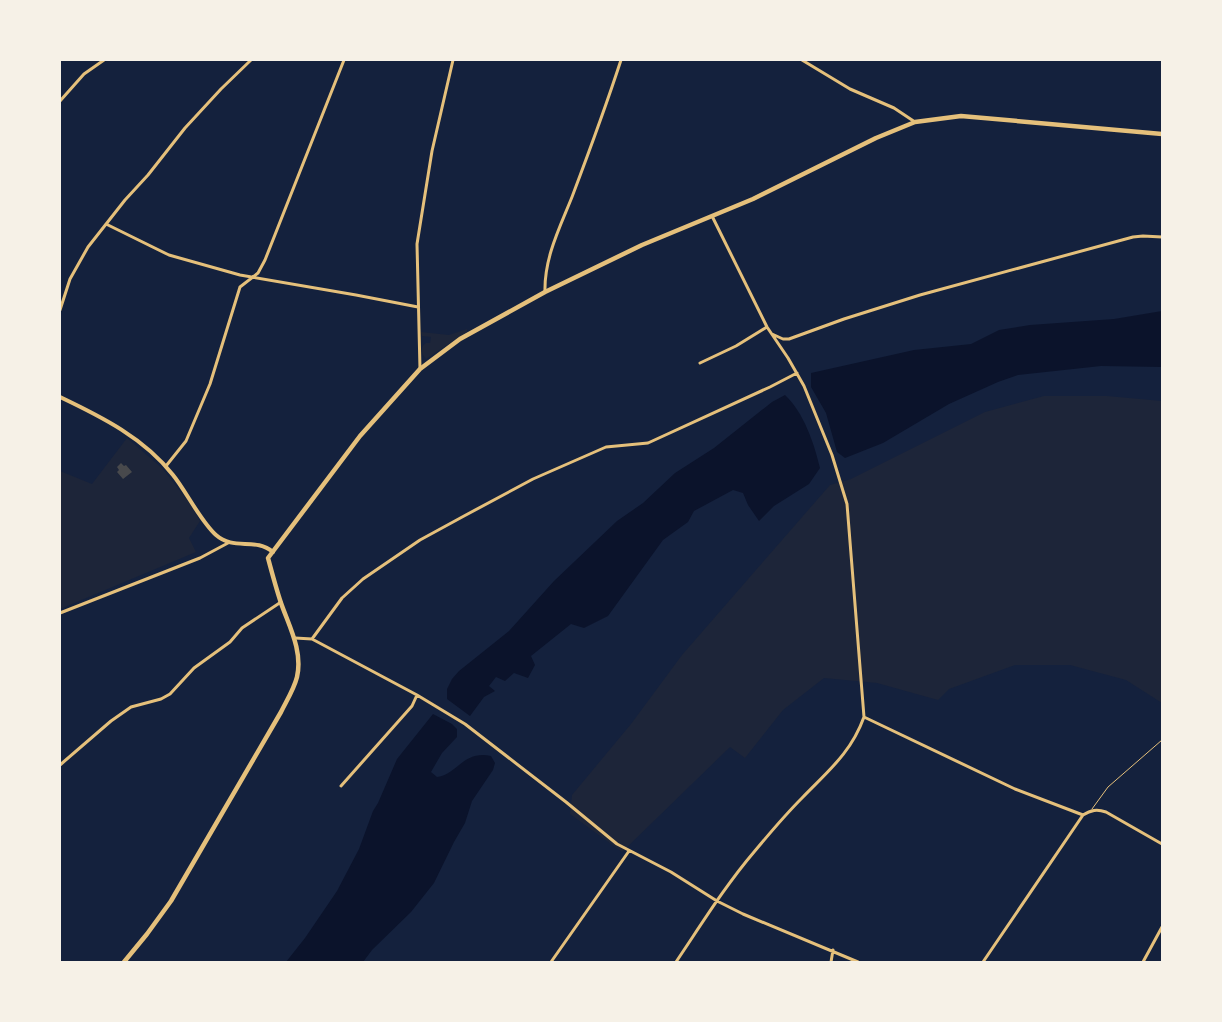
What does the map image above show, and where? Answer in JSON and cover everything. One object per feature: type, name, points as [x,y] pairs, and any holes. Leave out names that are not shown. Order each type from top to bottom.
[{"type":"main road","points":[[124,962],[171,901],[292,691],[297,676],[299,656],[268,558],[360,436],[420,369],[460,339],[545,292],[642,245],[795,179],[876,138],[915,122],[961,116],[1162,134]]},
{"type":"street","points":[[60,101],[84,74],[104,60]]},
{"type":"street","points":[[60,310],[76,266],[88,246],[185,128],[251,60]]},
{"type":"street","points":[[166,466],[186,441],[210,384],[240,286],[258,273],[265,260],[344,60]]},
{"type":"street","points":[[420,369],[417,244],[432,151],[453,60]]},
{"type":"street","points":[[545,292],[546,267],[621,60]]},
{"type":"street","points":[[802,60],[850,89],[894,108],[915,122]]},
{"type":"street","points":[[676,962],[716,901],[752,854],[797,803],[848,750],[858,733],[864,717],[847,504],[832,455],[797,373],[767,327],[712,216]]},
{"type":"street","points":[[106,224],[169,255],[250,278],[356,294],[418,307]]},
{"type":"street","points":[[772,334],[783,339],[796,338],[844,319],[1017,268],[1133,237],[1162,237]]},
{"type":"street","points":[[700,363],[736,346],[767,327]]},
{"type":"street","points":[[312,639],[342,598],[363,578],[420,540],[471,512],[533,479],[606,447],[648,443],[770,388],[797,373]]},
{"type":"street","points":[[60,397],[125,432],[150,450],[166,466],[215,534],[228,543],[262,545],[273,552]]},
{"type":"street","points":[[60,613],[200,558],[228,543]]},
{"type":"street","points":[[60,765],[111,721],[131,707],[161,699],[170,694],[194,668],[230,642],[242,628],[281,602]]},
{"type":"street","points":[[294,638],[312,639],[417,694],[465,724],[566,802],[611,840],[671,872],[716,901],[858,962]]},
{"type":"street","points":[[341,786],[412,706],[417,694]]},
{"type":"street","points":[[864,717],[1014,790],[1083,816]]},
{"type":"street","points":[[983,962],[1083,816],[1091,811],[1100,810],[1106,812],[1162,844]]},
{"type":"street","points":[[551,962],[629,851]]},
{"type":"street","points":[[1143,962],[1162,927]]},
{"type":"street","points":[[831,962],[833,950]]},
{"type":"lane","points":[[1091,811],[1108,787],[1162,740]]},
{"type":"shaded area","points":[[1162,311],[1162,367],[1101,366],[1018,375],[949,404],[883,443],[845,458],[837,452],[826,413],[811,387],[811,373],[914,350],[971,344],[999,330],[1030,325],[1114,319]]},
{"type":"shaded area","points":[[467,329],[467,332],[426,359],[424,357],[422,349],[426,343],[430,343],[431,337],[422,336],[421,332],[449,335]]},
{"type":"shaded area","points":[[785,395],[803,419],[818,458],[820,468],[809,484],[774,506],[759,521],[748,505],[743,493],[733,490],[694,511],[688,522],[663,540],[608,616],[584,628],[571,624],[531,656],[535,665],[528,678],[514,673],[505,681],[496,677],[489,686],[495,691],[484,697],[470,716],[447,699],[447,689],[459,671],[509,631],[554,581],[617,521],[643,503],[675,473],[714,448],[772,402]]},
{"type":"shaded area","points":[[1044,396],[1107,396],[1162,401],[1162,703],[1126,680],[1070,665],[1015,665],[949,689],[938,700],[877,683],[824,678],[783,710],[745,758],[730,747],[622,852],[570,814],[572,795],[631,724],[682,655],[830,485],[851,479],[985,412]]},
{"type":"shaded area","points":[[127,438],[162,468],[188,501],[200,521],[189,538],[196,552],[60,609],[60,471],[92,484]]},
{"type":"shaded area","points":[[433,714],[452,724],[457,729],[457,737],[442,753],[431,772],[437,777],[450,772],[474,756],[491,756],[495,763],[493,770],[472,801],[465,823],[434,883],[411,912],[372,950],[363,962],[286,962],[337,891],[359,849],[373,811],[397,759]]},
{"type":"building","points":[[121,463],[124,466],[126,465],[132,472],[123,479],[117,472],[119,470],[117,467]]}]
